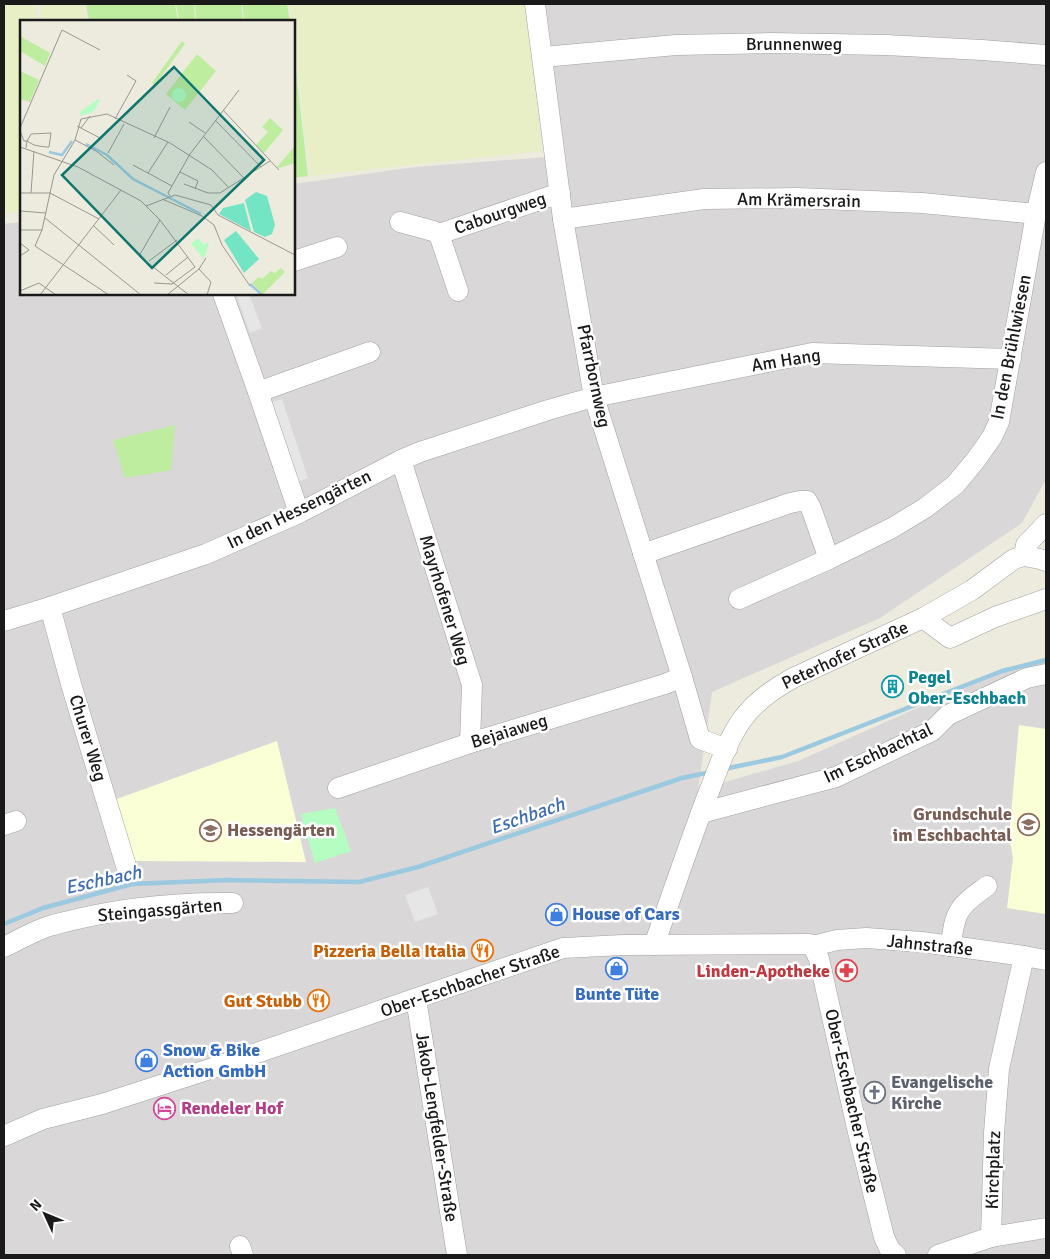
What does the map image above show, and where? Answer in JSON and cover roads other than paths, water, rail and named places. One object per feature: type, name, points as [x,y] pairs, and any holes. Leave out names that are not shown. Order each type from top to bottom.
[{"type":"street","name":"Pfarrbornweg","points":[[535,4],[563,219],[594,397],[700,739],[723,757]]},
{"type":"street","name":"Brunnenweg","points":[[543,57],[676,45],[770,43],[905,46],[1046,55]]},
{"type":"street","name":"In den Brühlwiesen","points":[[739,599],[829,559],[892,528],[925,508],[955,485],[992,437],[999,422],[1036,214],[1046,172]]},
{"type":"street","name":"Cabourgweg","points":[[439,234],[560,193]]},
{"type":"street","name":"Am Krämersrain","points":[[563,219],[704,199],[798,198],[922,203],[1036,214]]},
{"type":"street","name":"Cabourgweg","points":[[400,222],[439,234],[458,291]]},
{"type":"street","points":[[295,261],[337,247]]},
{"type":"street","points":[[224,295],[299,513]]},
{"type":"street","points":[[258,392],[370,352]]},
{"type":"street","name":"Am Hang","points":[[594,397],[812,353],[1011,359]]},
{"type":"street","name":"In den Hessengärten","points":[[4,621],[50,608],[206,554],[299,513],[420,452],[594,397]]},
{"type":"street","name":"Mayrhofener Weg","points":[[401,460],[472,685],[470,743]]},
{"type":"street","points":[[643,554],[790,503],[807,501],[829,559]]},
{"type":"street","points":[[1046,524],[1026,545],[1024,556],[1040,558],[1046,561]]},
{"type":"street","name":"Peterhofer Straße","points":[[654,945],[703,807],[723,757],[734,732],[762,698],[793,678],[923,618],[972,590],[1014,559],[1024,556]]},
{"type":"street","points":[[923,618],[950,638],[995,617],[1046,599]]},
{"type":"street","name":"Churer Weg","points":[[50,608],[127,869]]},
{"type":"street","name":"Im Eschbachtal","points":[[703,807],[836,777],[932,731],[948,715],[1027,678],[1046,674]]},
{"type":"street","name":"Bejaiaweg","points":[[338,788],[470,743],[665,684],[682,677]]},
{"type":"street","points":[[950,946],[960,909],[988,886]]},
{"type":"street","name":"Steingassgärten","points":[[4,947],[51,925],[115,911],[195,903],[233,904]]},
{"type":"street","name":"Jahnstraße","points":[[813,946],[837,940],[866,938],[922,942],[1046,960]]},
{"type":"street","name":"Ober-Eschbacher Straße","points":[[4,1136],[43,1119],[102,1104],[210,1070],[563,948],[606,945],[809,944],[813,946],[819,959],[857,1128],[884,1236],[890,1250],[896,1255]]},
{"type":"street","name":"Kirchplatz","points":[[992,1237],[994,1133],[999,1069],[1024,956]]},
{"type":"street","name":"Jakob-Lengfelder-Straße","points":[[416,999],[457,1255]]},
{"type":"street","points":[[938,1255],[992,1237],[1046,1228]]},
{"type":"waterway","name":"Eschbach","points":[[724,769],[782,757],[1002,671],[1046,660]]},
{"type":"waterway","name":"Eschbach","points":[[4,924],[43,908],[132,884],[228,880],[359,882],[418,867],[682,778],[711,772]]},
{"type":"place","name":"Pegel Ober-Eschbach","points":[[892,687]]},
{"type":"place","name":"Grundschule im Eschbachtal","points":[[1028,824]]},
{"type":"place","name":"Hessengärten","points":[[211,830]]},
{"type":"place","name":"House of Cars","points":[[556,914]]},
{"type":"place","name":"Pizzeria Bella Italia","points":[[482,951]]},
{"type":"place","name":"Bunte Tüte","points":[[617,969]]},
{"type":"place","name":"Linden-Apotheke","points":[[846,971]]},
{"type":"place","name":"Gut Stubb","points":[[318,1001]]},
{"type":"place","name":"Snow & Bike Action GmbH","points":[[147,1060]]},
{"type":"place","name":"Evangelische Kirche","points":[[875,1092]]},
{"type":"place","name":"Rendeler Hof","points":[[165,1108]]}]
